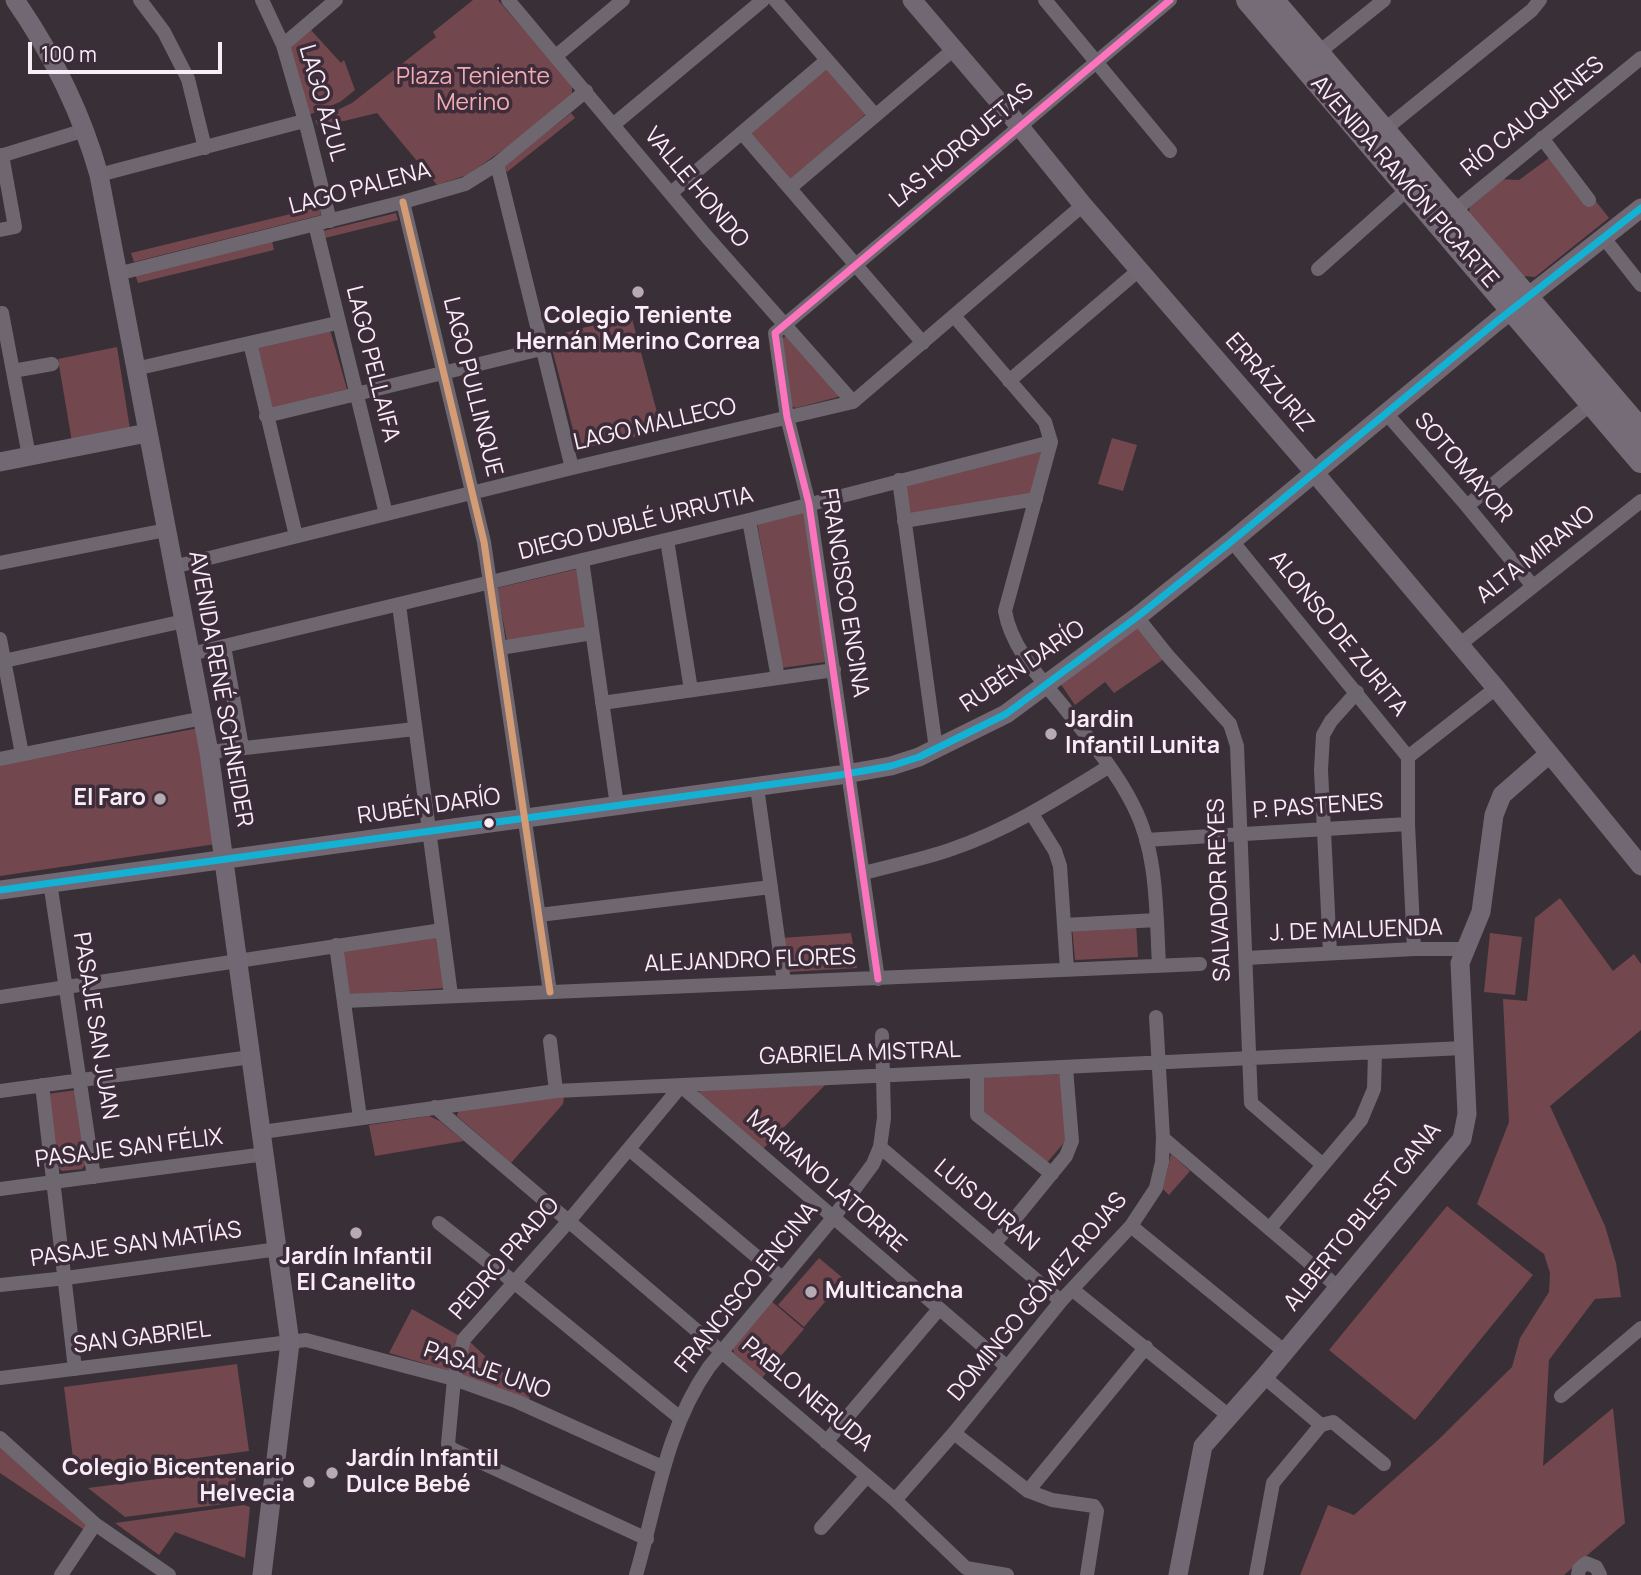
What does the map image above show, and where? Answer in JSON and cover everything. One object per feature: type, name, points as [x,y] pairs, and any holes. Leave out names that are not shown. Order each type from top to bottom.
[{"type":"highway","name":"AVENIDA RAMÓN PICARTE","points":[[1248,0],[1409,188],[1641,431]]},
{"type":"highway","name":"AVENIDA RAMÓN PICARTE","points":[[1272,0],[1454,211],[1592,403],[1641,461]]},
{"type":"street","name":"AVENIDA RENÉ SCHNEIDER","points":[[15,0],[52,58],[85,130],[99,175],[209,752],[290,1343],[262,1575]]},
{"type":"street","points":[[140,0],[164,32],[188,79],[205,148]]},
{"type":"street","name":"LAGO AZUL","points":[[262,0],[282,45],[304,121],[322,223]]},
{"type":"street","points":[[282,45],[336,0]]},
{"type":"street","name":"VALLE HONDO","points":[[508,0],[784,326],[853,402]]},
{"type":"street","points":[[556,56],[623,0]]},
{"type":"street","points":[[613,125],[764,0]]},
{"type":"street","points":[[775,0],[875,115]]},
{"type":"street","name":"ERRÁZURIZ","points":[[912,0],[1020,126],[1083,205],[1460,645],[1641,866]]},
{"type":"street","points":[[1045,0],[1170,150]]},
{"type":"street","name":"LAS HORQUETAS","points":[[784,326],[1170,0]]},
{"type":"street","points":[[1318,53],[1384,0]]},
{"type":"street","points":[[1384,130],[1532,10],[1540,0]]},
{"type":"street","points":[[790,188],[954,49]]},
{"type":"street","name":"RÍO CAUQUENES","points":[[1454,211],[1641,58]]},
{"type":"street","points":[[671,193],[827,60]]},
{"type":"street","name":"LAGO PALENA","points":[[117,274],[465,184],[497,164],[586,91]]},
{"type":"street","points":[[99,175],[304,121]]},
{"type":"street","points":[[0,230],[15,228],[1,156],[85,130]]},
{"type":"street","points":[[742,133],[923,343]]},
{"type":"street","points":[[1542,138],[1589,200]]},
{"type":"street","points":[[497,164],[572,468]]},
{"type":"street","points":[[1318,269],[1409,188]]},
{"type":"street","name":"LAGO PULLINQUE","points":[[403,202],[474,492],[490,582],[550,992]]},
{"type":"street","name":"LAGO MALLECO","points":[[173,567],[572,468],[853,402],[1083,205]]},
{"type":"street","name":"RUBÉN DARÍO","points":[[0,890],[757,787],[891,766],[936,749],[1006,714],[1137,617],[1520,303],[1641,208]]},
{"type":"street","name":"LAGO PELLAIFA","points":[[322,223],[337,323],[386,514]]},
{"type":"street","points":[[1604,238],[1641,285]]},
{"type":"street","points":[[1009,381],[1139,270]]},
{"type":"street","points":[[1,314],[29,456]]},
{"type":"street","points":[[955,317],[1045,422],[1051,442],[1005,611],[1008,629],[1134,807],[1146,840],[1156,897],[1158,965]]},
{"type":"street","points":[[135,369],[337,323]]},
{"type":"street","name":"FRANCISCO ENCINA","points":[[784,326],[775,333],[787,417],[809,504],[878,979]]},
{"type":"street","points":[[250,342],[296,536]]},
{"type":"street","points":[[266,416],[541,349]]},
{"type":"street","points":[[13,372],[52,364]]},
{"type":"street","points":[[1467,506],[1592,403]]},
{"type":"street","name":"SOTOMAYOR","points":[[1385,414],[1467,506],[1532,585]]},
{"type":"street","points":[[0,462],[148,433]]},
{"type":"street","name":"DIEGO DUBLÉ URRUTIA","points":[[191,654],[750,520],[1051,442]]},
{"type":"street","points":[[899,480],[936,749]]},
{"type":"street","points":[[904,521],[1036,499]]},
{"type":"street","name":"ALTA MIRANO","points":[[1460,645],[1532,585],[1641,501]]},
{"type":"street","points":[[750,520],[778,678]]},
{"type":"street","points":[[0,564],[166,530]]},
{"type":"street","points":[[667,540],[691,690]]},
{"type":"street","name":"ALONSO DE ZURITA","points":[[1232,541],[1408,757]]},
{"type":"street","points":[[582,560],[617,807]]},
{"type":"street","points":[[399,605],[451,995]]},
{"type":"street","name":"SALVADOR REYES","points":[[1137,617],[1230,724],[1237,746],[1251,1103],[1323,1165]]},
{"type":"street","points":[[2,662],[184,621]]},
{"type":"street","points":[[500,648],[592,633]]},
{"type":"street","points":[[0,639],[2,662],[22,754]]},
{"type":"street","points":[[224,646],[242,747]]},
{"type":"street","points":[[602,702],[834,670]]},
{"type":"street","points":[[1415,949],[1408,824],[1408,757],[1496,688]]},
{"type":"street","points":[[1330,953],[1321,770],[1323,734],[1357,692]]},
{"type":"street","points":[[0,758],[202,718]]},
{"type":"street","points":[[209,752],[415,729]]},
{"type":"street","name":"ALBERTO BLEST GANA","points":[[1178,1575],[1203,1446],[1264,1377],[1462,1139],[1467,1114],[1460,963],[1481,912],[1494,815],[1502,795],[1549,754]]},
{"type":"street","points":[[864,873],[951,849],[1031,814],[1108,767]]},
{"type":"street","points":[[757,787],[784,982]]},
{"type":"street","points":[[1031,814],[1055,851],[1060,866],[1068,969]]},
{"type":"street","name":"P. PASTENES","points":[[1146,840],[1408,824]]},
{"type":"street","name":"PASAJE SAN JUAN","points":[[50,882],[94,1177]]},
{"type":"street","points":[[539,915],[771,887]]},
{"type":"street","points":[[1064,925],[1157,920]]},
{"type":"street","points":[[0,997],[442,930]]},
{"type":"street","points":[[336,945],[360,1118]]},
{"type":"street","name":"J. DE MALUENDA","points":[[1246,958],[1466,949]]},
{"type":"street","name":"ALEJANDRO FLORES","points":[[344,1001],[1200,964]]},
{"type":"street","name":"DOMINGO GÓMEZ ROJAS","points":[[895,1500],[954,1433],[1061,1301],[1131,1226],[1156,1188],[1162,1162],[1163,1138],[1156,1017]]},
{"type":"street","name":"FRANCISCO ENCINA","points":[[636,1575],[647,1539],[662,1467],[694,1389],[833,1218],[873,1164],[880,1147],[884,1118],[882,1035]]},
{"type":"street","points":[[551,1041],[556,1091]]},
{"type":"street","name":"GABRIELA MISTRAL","points":[[262,1132],[556,1091],[1463,1048]]},
{"type":"street","points":[[1270,1228],[1361,1120],[1374,1089],[1375,1053]]},
{"type":"street","points":[[0,1091],[251,1057]]},
{"type":"street","points":[[995,1243],[1066,1156],[1072,1141],[1066,1068]]},
{"type":"street","points":[[977,1072],[977,1115],[1052,1174]]},
{"type":"street","points":[[42,1085],[75,1369]]},
{"type":"street","name":"PEDRO PRADO","points":[[647,1539],[452,1449],[448,1444],[454,1379],[464,1339],[630,1150],[681,1086]]},
{"type":"street","name":"MARIANO LATORRE","points":[[681,1086],[1006,1366]]},
{"type":"street","name":"PABLO NERUDA","points":[[435,1107],[895,1500],[965,1572]]},
{"type":"street","points":[[1163,1138],[1339,1288]]},
{"type":"street","name":"LUIS DURAN","points":[[880,1147],[1061,1301]]},
{"type":"street","points":[[630,1150],[782,1278]]},
{"type":"street","name":"PASAJE SAN FÉLIX","points":[[0,1189],[265,1154]]},
{"type":"street","points":[[439,1223],[680,1418]]},
{"type":"street","points":[[1131,1226],[1284,1351]]},
{"type":"street","name":"PASAJE SAN MATÍAS","points":[[0,1285],[66,1279],[278,1249]]},
{"type":"street","points":[[1073,1290],[1229,1416]]},
{"type":"street","points":[[826,1442],[939,1309]]},
{"type":"street","points":[[1561,1396],[1641,1328]]},
{"type":"street","name":"PASAJE UNO","points":[[290,1343],[306,1340],[454,1379],[518,1402],[662,1467]]},
{"type":"street","name":"SAN GABRIEL","points":[[0,1378],[290,1343]]},
{"type":"street","points":[[1028,1491],[1146,1347]]},
{"type":"street","points":[[1264,1377],[1321,1425]]},
{"type":"street","points":[[1256,1575],[1273,1483],[1321,1425],[1333,1422],[1384,1464]]},
{"type":"street","points":[[954,1433],[1028,1491],[1052,1500],[1094,1506],[1097,1511],[1087,1575]]},
{"type":"street","points":[[2,1445],[95,1524],[169,1575]]},
{"type":"street","points":[[821,1528],[867,1476]]},
{"type":"street","points":[[61,1575],[95,1524]]},
{"type":"street","points":[[1578,1575],[1579,1569],[1586,1563],[1596,1567],[1600,1575]]},
{"type":"street","points":[[965,1572],[1007,1575]]},
{"type":"green space","name":"Plaza Teniente Merino","points":[[473,0],[498,0],[572,85],[572,95],[506,148],[467,175],[437,185],[377,113],[319,127],[315,121],[352,103],[436,37],[433,32]]},
{"type":"green space","points":[[310,29],[341,63],[344,60],[355,90],[340,102],[306,116],[287,47]]},
{"type":"green space","points":[[827,67],[868,112],[791,180],[749,133]]},
{"type":"green space","points":[[571,113],[575,118],[507,172],[503,167]]},
{"type":"green space","points":[[1549,158],[1595,200],[1609,218],[1535,277],[1523,276],[1469,214],[1470,202],[1499,179],[1519,180]]},
{"type":"green space","points":[[319,207],[321,215],[134,262],[131,253]]},
{"type":"green space","points":[[396,213],[398,220],[325,238],[323,231]]},
{"type":"green space","points":[[272,241],[274,250],[138,283],[135,274]]},
{"type":"green space","points":[[631,315],[662,431],[578,449],[549,337]]},
{"type":"green space","points":[[330,330],[347,389],[268,409],[252,346]]},
{"type":"green space","points":[[786,336],[838,393],[838,397],[796,408],[791,406],[779,340]]},
{"type":"green space","points":[[117,347],[130,429],[72,442],[58,359]]},
{"type":"green space","points":[[1112,438],[1137,445],[1123,491],[1098,484]]},
{"type":"green space","points":[[1044,447],[1030,497],[909,518],[904,482]]},
{"type":"green space","points":[[804,510],[825,662],[781,668],[757,521]]},
{"type":"green space","points":[[577,569],[585,629],[507,642],[497,588]]},
{"type":"green space","points":[[1135,624],[1164,659],[1114,693],[1105,682],[1075,705],[1060,683]]},
{"type":"green space","points":[[199,728],[216,844],[0,876],[0,765]]},
{"type":"green space","points":[[1560,898],[1613,971],[1634,954],[1641,964],[1641,1030],[1550,1106],[1605,1226],[1616,1263],[1621,1297],[1595,1299],[1549,1360],[1543,1466],[1613,1408],[1625,1523],[1564,1575],[1300,1575],[1328,1505],[1354,1515],[1437,1441],[1512,1367],[1520,1338],[1549,1292],[1550,1273],[1544,1254],[1477,1204],[1509,1122],[1503,999],[1527,1001],[1535,918]]},
{"type":"green space","points":[[1136,923],[1138,957],[1075,960],[1072,926]]},
{"type":"green space","points":[[851,933],[857,968],[787,972],[782,938]]},
{"type":"green space","points":[[1490,933],[1522,937],[1515,995],[1484,992]]},
{"type":"green space","points":[[438,934],[445,988],[349,995],[342,948]]},
{"type":"green space","points":[[1064,1074],[1068,1138],[1045,1165],[982,1110],[981,1077]]},
{"type":"green space","points":[[825,1085],[762,1150],[698,1097],[700,1090]]},
{"type":"green space","points":[[77,1090],[87,1162],[82,1169],[62,1171],[57,1166],[47,1094]]},
{"type":"green space","points":[[564,1096],[563,1104],[511,1163],[457,1116],[459,1109]]},
{"type":"green space","points":[[429,1116],[440,1121],[464,1141],[375,1156],[369,1125]]},
{"type":"green space","points":[[1171,1154],[1190,1171],[1169,1195],[1163,1189]]},
{"type":"green space","points":[[1447,1206],[1533,1275],[1415,1420],[1329,1350]]},
{"type":"green space","name":"Multicancha","points":[[819,1258],[844,1279],[804,1327],[778,1305]]},
{"type":"green space","points":[[770,1300],[804,1329],[762,1378],[734,1353],[732,1344]]},
{"type":"green space","points":[[412,1309],[470,1342],[530,1398],[528,1400],[446,1370],[389,1353]]},
{"type":"green space","points":[[237,1364],[249,1451],[75,1474],[64,1387]]},
{"type":"green space","points":[[0,1446],[88,1527],[86,1531],[0,1473]]},
{"type":"green space","points":[[234,1469],[239,1502],[125,1517],[88,1488]]},
{"type":"green space","points":[[244,1505],[250,1507],[245,1558],[175,1532],[159,1555],[115,1523]]},
{"type":"transit line","points":[[878,979],[809,504],[787,417],[775,333],[1170,0]]},
{"type":"transit line","points":[[403,202],[484,542],[550,992]]},
{"type":"transit line","points":[[0,890],[840,775],[891,766],[919,757],[1006,714],[1137,617],[1496,322],[1641,208]]},
{"type":"place","name":"Colegio Teniente Hernán Merino Correa","points":[[638,292]]},
{"type":"place","name":"Jardin Infantil Lunita","points":[[1051,734]]},
{"type":"place","name":"El Faro","points":[[160,799]]},
{"type":"place","name":"Jardín Infantil El Canelito","points":[[356,1233]]},
{"type":"place","name":"Multicancha","points":[[811,1292]]},
{"type":"place","name":"Jardín Infantil Dulce Bebé","points":[[332,1473]]},
{"type":"place","name":"Colegio Bicentenario Helvecia","points":[[309,1482]]}]
